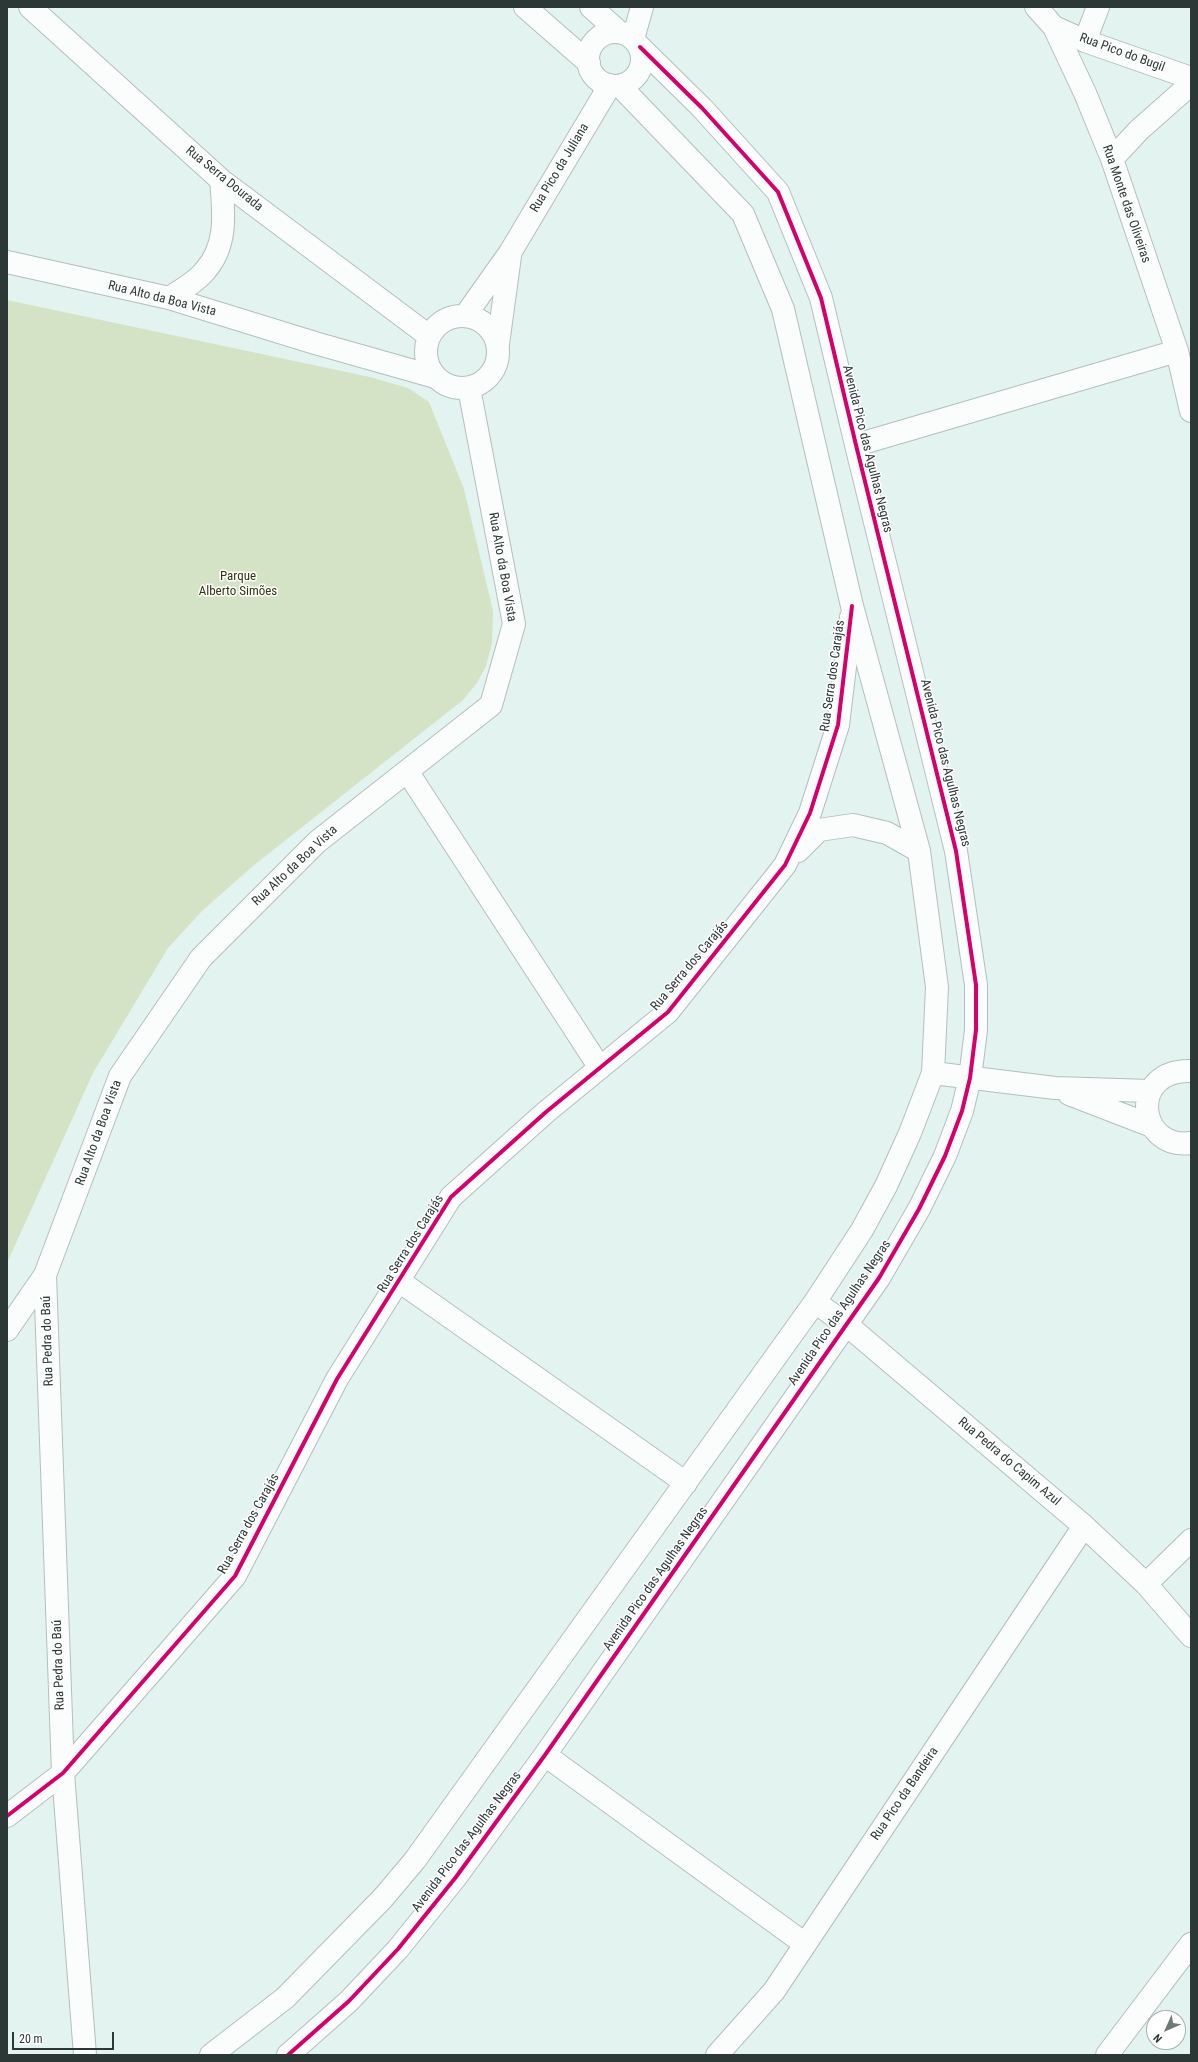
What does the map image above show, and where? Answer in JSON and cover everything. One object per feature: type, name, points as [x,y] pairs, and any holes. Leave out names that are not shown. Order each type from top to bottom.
[{"type":"street","name":"Rua Serra Dourada","points":[[30,7],[221,180],[428,345]]},
{"type":"street","points":[[525,7],[589,63]]},
{"type":"street","name":"Avenida Pico das Agulhas Negras","points":[[288,2055],[349,2001],[398,1949],[456,1877],[545,1755],[847,1324],[879,1278],[919,1209],[945,1156],[962,1111],[970,1078],[976,1030],[976,985],[956,851],[821,298],[778,192],[702,108],[631,39],[591,7]]},
{"type":"street","points":[[631,39],[642,7]]},
{"type":"street","name":"Rua Monte das Oliveiras","points":[[1036,7],[1054,27],[1085,94],[1112,159],[1177,351],[1191,411]]},
{"type":"street","points":[[1085,41],[1098,7]]},
{"type":"street","name":"Rua Pico do Bugil","points":[[1054,27],[1085,41],[1191,78]]},
{"type":"street","points":[[603,35],[631,39],[642,55],[639,71],[628,83],[615,85],[596,77],[589,63],[588,55],[596,40],[603,35]]},
{"type":"street","points":[[1112,159],[1139,130],[1191,84]]},
{"type":"street","name":"Avenida Pico das Agulhas Negras","points":[[211,2055],[285,1998],[388,1892],[415,1860],[816,1302],[862,1230],[886,1186],[910,1133],[933,1073],[937,987],[919,851],[852,606],[783,309],[744,214],[615,85]]},
{"type":"street","name":"Rua Pico da Juliana","points":[[465,316],[511,251],[615,85]]},
{"type":"street","points":[[169,298],[204,272],[220,246],[224,208],[221,180]]},
{"type":"street","name":"Rua Pico da Juliana","points":[[498,344],[511,251]]},
{"type":"street","name":"Rua Alto da Boa Vista","points":[[7,262],[169,298],[315,343],[435,377]]},
{"type":"street","points":[[454,316],[465,316],[476,319],[485,324],[498,344],[498,356],[495,367],[489,376],[480,384],[469,388],[456,388],[445,384],[435,377],[429,366],[428,345],[435,327],[454,316]]},
{"type":"street","name":"Rua Alto da Boa Vista","points":[[315,343],[428,345]]},
{"type":"street","points":[[856,445],[1177,351]]},
{"type":"street","name":"Rua Alto da Boa Vista","points":[[7,1330],[45,1275],[120,1076],[201,958],[317,842],[491,705],[514,624],[469,388]]},
{"type":"street","name":"Rua Serra dos Carajás","points":[[7,1816],[64,1773],[235,1576],[337,1379],[452,1197],[546,1112],[668,1012],[785,865],[810,813],[838,725],[852,606]]},
{"type":"street","points":[[407,771],[600,1068]]},
{"type":"street","points":[[785,865],[819,830],[853,825],[887,833],[919,851]]},
{"type":"street","points":[[1152,1126],[1148,1114],[1147,1102],[1150,1091],[1157,1081],[1167,1074],[1179,1071],[1191,1071]]},
{"type":"street","points":[[933,1073],[1055,1088],[1150,1091]]},
{"type":"street","points":[[1055,1088],[1152,1126],[1165,1138],[1188,1147]]},
{"type":"street","name":"Rua Pedra do Baú","points":[[45,1275],[64,1773],[84,2055]]},
{"type":"street","points":[[399,1281],[686,1483]]},
{"type":"street","name":"Rua Pedra do Capim Azul","points":[[816,1302],[847,1324],[1084,1526],[1146,1584],[1191,1636]]},
{"type":"street","name":"Rua Pico da Bandeira","points":[[717,2055],[774,1991],[1084,1526]]},
{"type":"street","points":[[1146,1584],[1191,1540]]},
{"type":"street","points":[[545,1755],[805,1944]]},
{"type":"street","points":[[1107,2055],[1191,1944]]},
{"type":"green space","name":"Parque Alberto Simões","points":[[7,300],[370,377],[408,388],[429,402],[464,489],[493,611],[492,643],[486,666],[477,683],[463,700],[253,866],[202,911],[168,948],[93,1073],[7,1263]]},
{"type":"cycle path","points":[[288,2055],[349,2001],[398,1949],[456,1877],[545,1755],[879,1278],[919,1209],[945,1156],[962,1111],[970,1078],[976,1030],[976,985],[956,851],[821,298],[778,192],[702,108],[640,47]]},
{"type":"cycle path","points":[[7,1816],[63,1773],[235,1576],[337,1379],[451,1197],[546,1112],[668,1012],[785,865],[810,813],[838,725],[852,606]]}]
